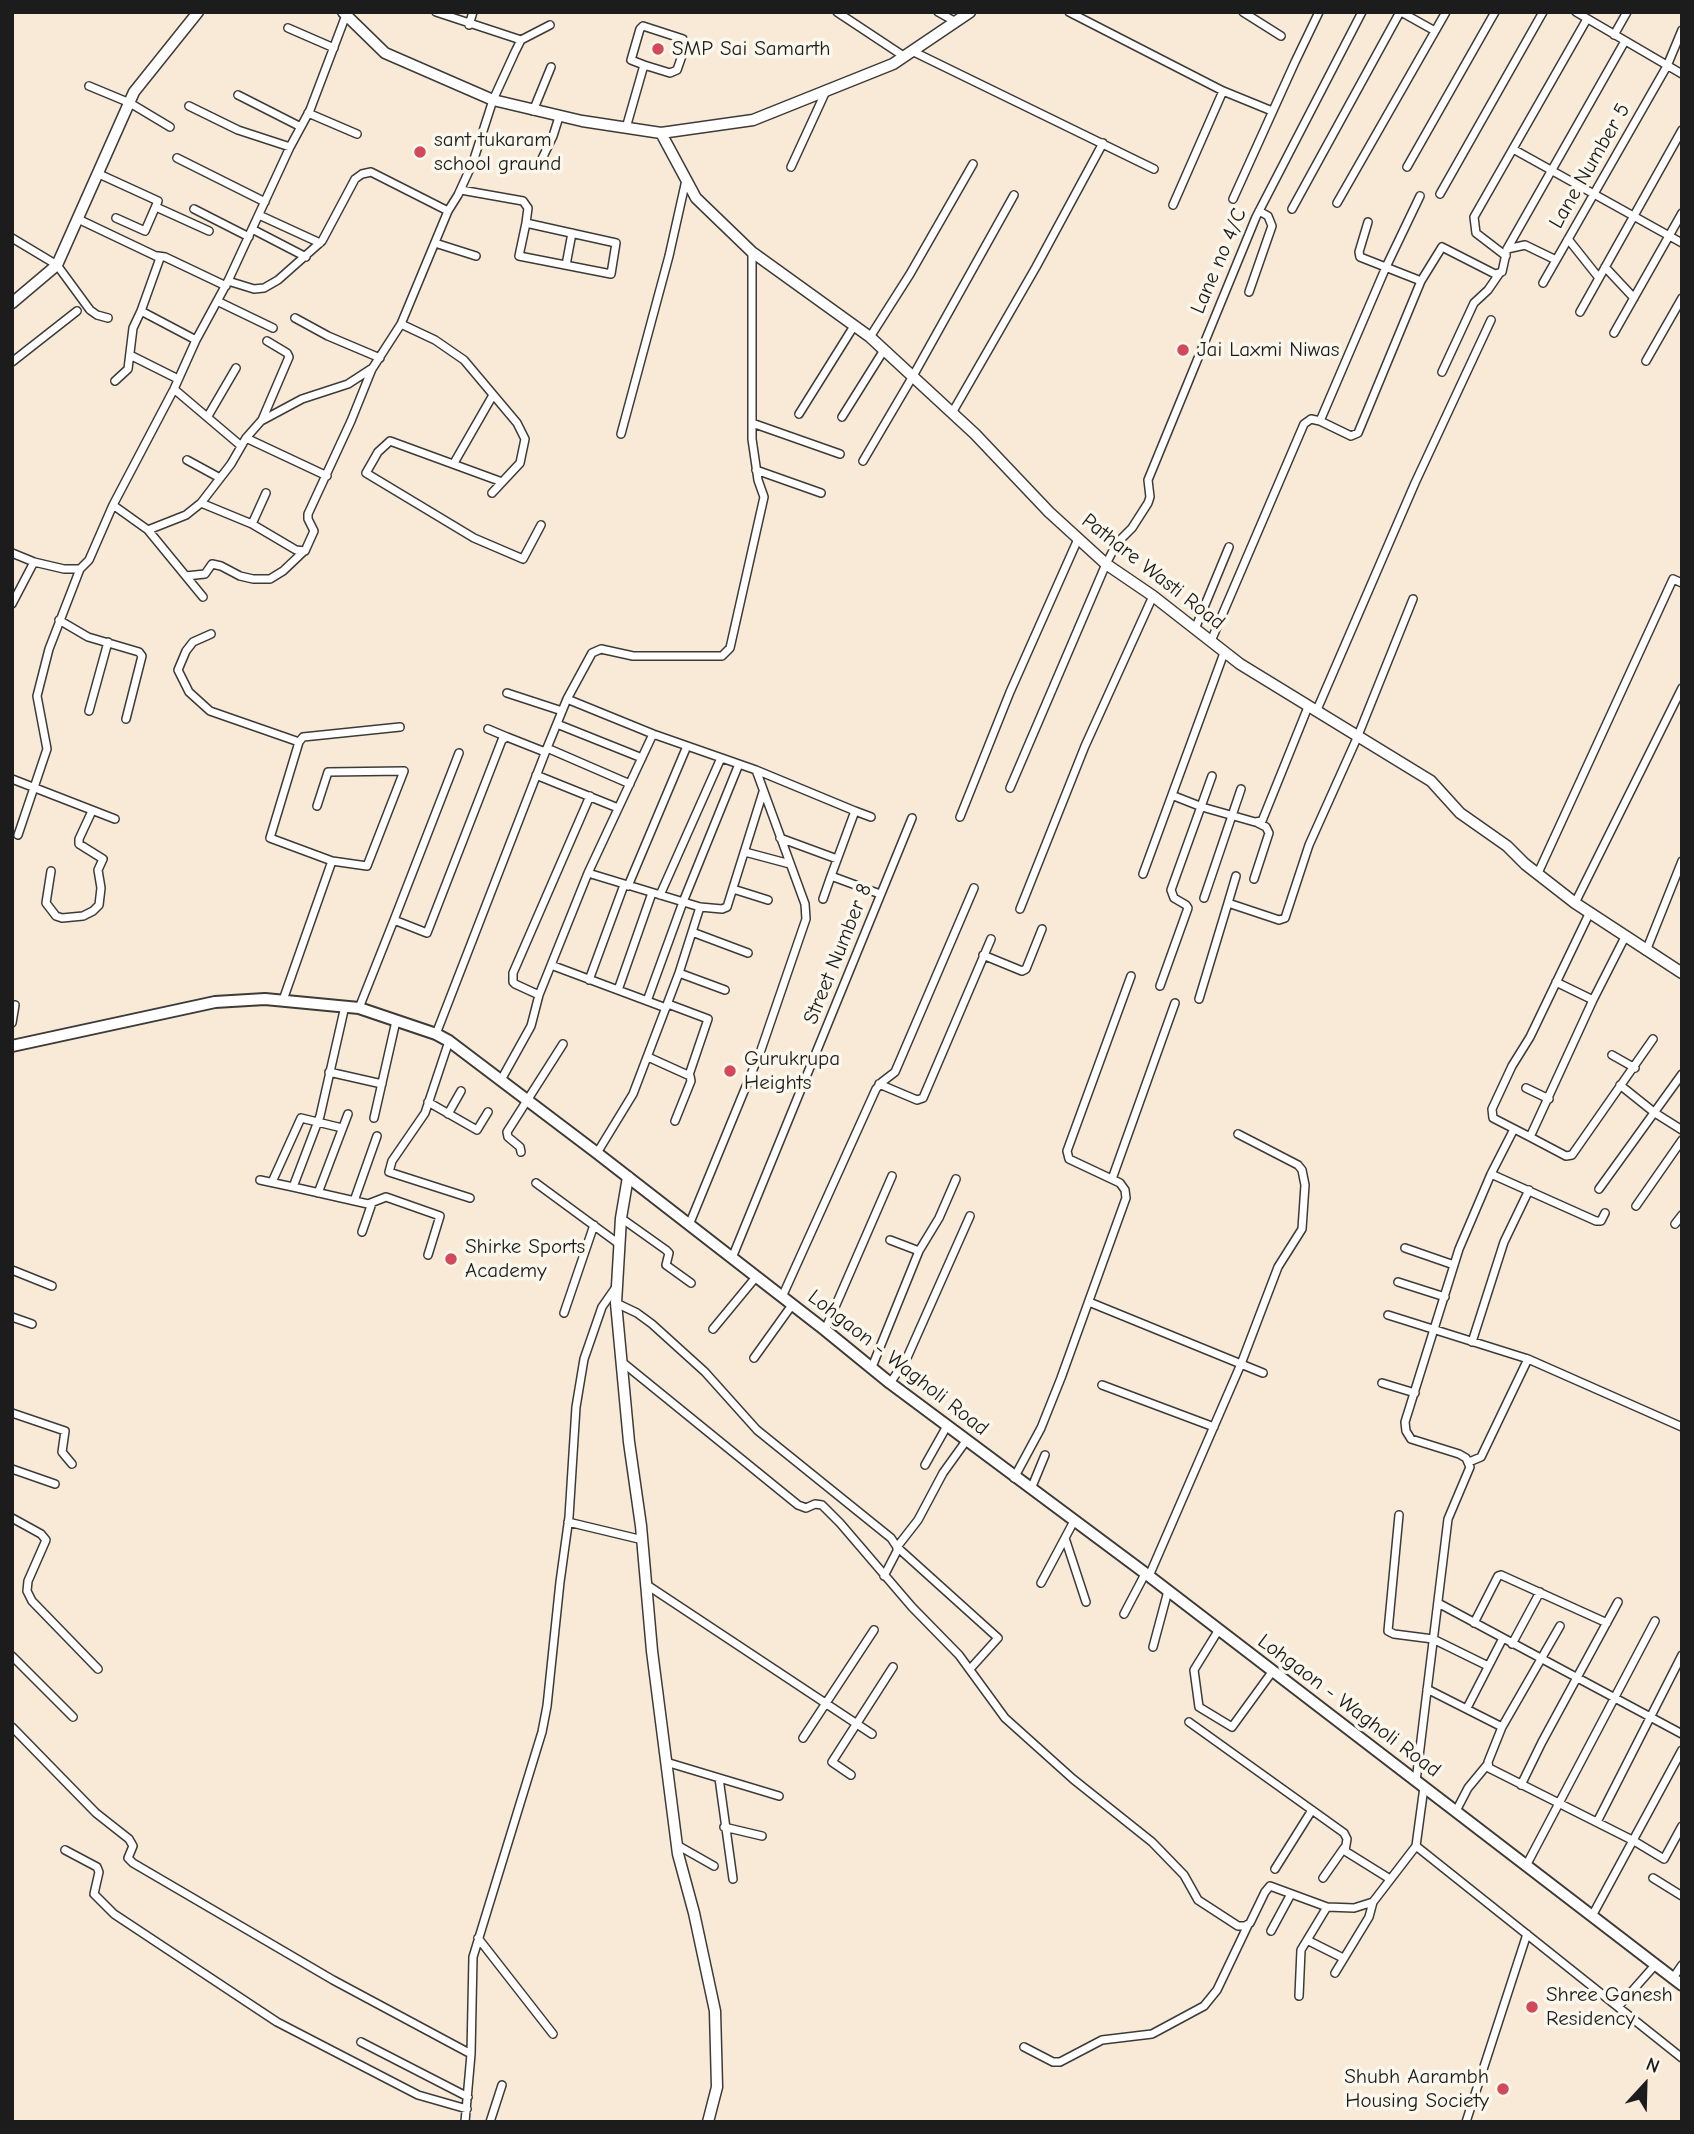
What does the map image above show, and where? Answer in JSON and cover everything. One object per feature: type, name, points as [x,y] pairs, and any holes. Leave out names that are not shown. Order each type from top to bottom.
[{"type":"main road","name":"Lohgaon - Wagholi Road","points":[[12,1046],[215,1002],[283,1000],[359,1008],[449,1041],[1014,1478],[1147,1575],[1677,1981]]},
{"type":"street","points":[[12,303],[57,265],[134,92],[198,12]]},
{"type":"street","points":[[436,12],[460,16],[469,24],[521,40]]},
{"type":"street","points":[[469,24],[473,12]]},
{"type":"street","points":[[837,12],[910,54],[1154,169]]},
{"type":"street","points":[[938,12],[956,22]]},
{"type":"street","points":[[18,835],[47,749],[37,696],[59,620],[80,569],[89,561],[113,505],[227,284],[308,113],[345,14],[385,53],[493,100],[559,117],[662,133],[753,120],[826,92],[910,54],[970,12]]},
{"type":"street","points":[[1069,12],[1223,91],[1272,111]]},
{"type":"street","points":[[1243,12],[1281,36]]},
{"type":"street","points":[[1233,199],[1319,12]]},
{"type":"street","name":"Lane no 4/C","points":[[1010,788],[1106,564],[1117,543],[1132,528],[1148,503],[1148,480],[1259,211],[1362,12]]},
{"type":"street","points":[[1292,209],[1401,12],[1435,32]]},
{"type":"street","points":[[1337,203],[1446,12]]},
{"type":"street","points":[[1407,167],[1495,12]]},
{"type":"street","points":[[1440,194],[1543,12]]},
{"type":"street","points":[[1576,12],[1682,74]]},
{"type":"street","points":[[1614,35],[1627,12]]},
{"type":"street","points":[[1506,252],[1476,233],[1474,218],[1587,19]]},
{"type":"street","points":[[186,576],[205,574],[212,564],[240,576],[271,579],[303,552],[314,531],[308,514],[372,369],[401,324],[449,211],[461,190],[484,132],[493,100],[521,40],[550,25]]},
{"type":"street","points":[[288,28],[334,48]]},
{"type":"street","points":[[641,28],[683,39],[685,47],[677,70],[670,73],[644,65],[631,60],[641,28]]},
{"type":"street","name":"Lane Number 5","points":[[1543,283],[1667,66],[1682,30]]},
{"type":"street","points":[[1441,372],[1474,303],[1488,290],[1504,268],[1506,252],[1625,41]]},
{"type":"street","points":[[626,128],[644,65]]},
{"type":"street","points":[[533,111],[551,67]]},
{"type":"street","points":[[89,86],[130,103],[170,127]]},
{"type":"street","points":[[1173,205],[1223,91]]},
{"type":"street","points":[[790,167],[826,92]]},
{"type":"street","points":[[238,94],[300,127]]},
{"type":"street","points":[[189,106],[238,130],[290,147]]},
{"type":"street","points":[[308,113],[357,134]]},
{"type":"street","points":[[538,167],[554,136],[559,117]]},
{"type":"street","points":[[1580,312],[1682,130]]},
{"type":"street","name":"Pathare Wasti Road","points":[[662,133],[696,198],[751,252],[870,337],[1106,564],[1153,596],[1224,653],[1431,782],[1460,813],[1507,846],[1575,903],[1682,973]]},
{"type":"street","points":[[952,413],[1037,267],[1103,143]]},
{"type":"street","points":[[1514,149],[1682,243]]},
{"type":"street","points":[[177,158],[265,202]]},
{"type":"street","points":[[870,337],[910,274],[973,164]]},
{"type":"street","points":[[78,219],[227,284],[254,289],[264,288],[306,257],[320,243],[355,179],[362,174],[371,173],[449,211]]},
{"type":"street","points":[[99,174],[158,201],[145,231],[116,218]]},
{"type":"street","points":[[621,433],[686,180]]},
{"type":"street","points":[[461,190],[523,201],[528,208],[519,256],[611,274],[616,243],[526,223]]},
{"type":"street","points":[[863,461],[1014,195]]},
{"type":"street","points":[[1320,421],[1386,267],[1420,196]]},
{"type":"street","points":[[156,206],[209,231]]},
{"type":"street","points":[[194,209],[306,257]]},
{"type":"street","points":[[1249,292],[1272,226],[1268,216],[1259,211]]},
{"type":"street","points":[[1614,333],[1682,213]]},
{"type":"street","points":[[259,215],[320,243]]},
{"type":"street","points":[[1368,222],[1359,255],[1421,281]]},
{"type":"street","points":[[566,265],[572,233]]},
{"type":"street","points":[[12,238],[57,265],[90,310],[108,318]]},
{"type":"street","points":[[1568,239],[1599,278]]},
{"type":"street","points":[[435,243],[475,256]]},
{"type":"street","points":[[1506,252],[1525,245],[1556,260]]},
{"type":"street","points":[[1211,641],[1304,424],[1311,419],[1351,436],[1358,433],[1421,281],[1440,250],[1445,247],[1499,274]]},
{"type":"street","points":[[436,1034],[562,711],[595,650],[643,656],[723,656],[730,648],[764,497],[756,470],[752,423],[751,252]]},
{"type":"street","points":[[115,381],[128,369],[133,328],[159,263],[158,256]]},
{"type":"street","points":[[1605,267],[1634,298]]},
{"type":"street","points":[[1646,361],[1682,298]]},
{"type":"street","points":[[218,301],[273,328]]},
{"type":"street","points":[[141,310],[196,340]]},
{"type":"street","points":[[12,362],[77,311]]},
{"type":"street","points":[[295,318],[328,336],[380,358]]},
{"type":"street","points":[[1258,823],[1264,817],[1492,320]]},
{"type":"street","points":[[401,324],[435,340],[464,360],[517,424],[525,439],[520,463],[492,493]]},
{"type":"street","points":[[799,414],[854,326]]},
{"type":"street","points":[[148,530],[186,514],[201,503],[240,446],[261,421],[289,357],[267,341]]},
{"type":"street","points":[[842,417],[884,350]]},
{"type":"street","points":[[130,355],[178,379]]},
{"type":"street","points":[[208,416],[236,368]]},
{"type":"street","points":[[261,421],[302,399],[348,384],[372,369]]},
{"type":"street","points":[[174,388],[240,446]]},
{"type":"street","points":[[454,463],[492,395]]},
{"type":"street","points":[[752,423],[841,454]]},
{"type":"street","points":[[246,438],[327,476]]},
{"type":"street","points":[[502,482],[390,441],[378,452],[366,473],[474,538],[523,559],[541,525]]},
{"type":"street","points":[[187,460],[220,478]]},
{"type":"street","points":[[756,470],[821,493]]},
{"type":"street","points":[[251,524],[266,493]]},
{"type":"street","points":[[201,503],[251,524],[303,552]]},
{"type":"street","points":[[113,505],[148,530],[203,597]]},
{"type":"street","points":[[960,817],[1010,692],[1078,539]]},
{"type":"street","points":[[1195,629],[1229,547]]},
{"type":"street","points":[[12,553],[34,562],[64,569],[80,569]]},
{"type":"street","points":[[12,604],[34,562]]},
{"type":"street","points":[[1538,873],[1673,579],[1682,583]]},
{"type":"street","points":[[1020,909],[1085,746],[1153,596]]},
{"type":"street","points":[[1228,903],[1279,920],[1285,918],[1309,845],[1357,738],[1413,599]]},
{"type":"street","points":[[59,620],[88,637],[135,649],[142,656],[126,719]]},
{"type":"street","points":[[211,634],[193,642],[186,650],[178,670],[189,692],[210,711],[299,742]]},
{"type":"street","points":[[89,711],[108,642]]},
{"type":"street","points":[[1143,874],[1174,796],[1224,653]]},
{"type":"street","points":[[1575,903],[1682,688]]},
{"type":"street","points":[[507,693],[562,711]]},
{"type":"street","points":[[568,699],[871,817]]},
{"type":"street","points":[[557,724],[642,758]]},
{"type":"street","points":[[317,806],[328,772],[404,771],[367,866],[332,862],[270,838],[299,742],[303,737],[400,727]]},
{"type":"street","points":[[488,729],[630,784]]},
{"type":"street","points":[[501,1080],[531,1026],[539,995],[588,873],[653,734]]},
{"type":"street","points":[[394,920],[427,933],[502,740],[507,737]]},
{"type":"street","points":[[589,979],[687,746]]},
{"type":"street","points":[[359,1008],[459,753]]},
{"type":"street","points":[[618,990],[656,894],[721,758]]},
{"type":"street","points":[[647,1001],[683,902],[739,764]]},
{"type":"street","points":[[689,1225],[761,1050],[806,919],[805,904],[756,770]]},
{"type":"street","points":[[536,775],[618,808]]},
{"type":"street","points":[[1160,986],[1188,908],[1174,898],[1171,890],[1212,776]]},
{"type":"street","points":[[12,779],[115,819]]},
{"type":"street","points":[[1204,898],[1241,789]]},
{"type":"street","points":[[588,873],[683,902],[723,909],[727,907],[763,790]]},
{"type":"street","points":[[539,995],[515,984],[513,973],[590,796]]},
{"type":"street","points":[[1174,796],[1266,827],[1269,833],[1254,879]]},
{"type":"street","points":[[51,871],[46,903],[56,916],[83,916],[99,905],[102,895],[98,870],[103,859],[82,847],[79,839],[92,811]]},
{"type":"street","points":[[823,899],[855,811]]},
{"type":"street","name":"Street Number 8","points":[[732,1258],[912,818]]},
{"type":"street","points":[[780,838],[837,859]]},
{"type":"street","points":[[745,852],[790,864]]},
{"type":"street","points":[[1646,951],[1682,861]]},
{"type":"street","points":[[283,1000],[332,862]]},
{"type":"street","points":[[831,876],[880,894]]},
{"type":"street","points":[[1199,999],[1237,876]]},
{"type":"street","points":[[782,1297],[879,1084],[895,1072],[974,888]]},
{"type":"street","points":[[733,889],[768,901]]},
{"type":"street","points":[[597,1153],[633,1094],[679,973],[700,906]]},
{"type":"street","points":[[1590,912],[1490,1113],[1493,1118],[1570,1157],[1653,1039]]},
{"type":"street","points":[[984,955],[1022,971],[1026,969],[1042,929]]},
{"type":"street","points":[[692,932],[748,953]]},
{"type":"street","points":[[1530,1137],[1625,937]]},
{"type":"street","points":[[879,1084],[917,1100],[922,1098],[990,939]]},
{"type":"street","points":[[551,965],[647,1001],[708,1018],[689,1075],[691,1081],[675,1121]]},
{"type":"street","points":[[679,973],[725,990]]},
{"type":"street","points":[[1014,1478],[1041,1428],[1126,1194],[1123,1186],[1069,1159],[1067,1152],[1131,976]]},
{"type":"street","points":[[1556,982],[1593,1000]]},
{"type":"street","points":[[1112,1180],[1175,1003]]},
{"type":"street","points":[[12,1023],[15,1005]]},
{"type":"street","points":[[293,1187],[318,1121],[345,1006]]},
{"type":"street","points":[[374,1118],[396,1021]]},
{"type":"street","points":[[449,1041],[422,1119],[391,1161],[388,1172],[470,1198]]},
{"type":"street","points":[[521,1152],[520,1147],[506,1135],[563,1044]]},
{"type":"street","points":[[1612,1055],[1634,1068]]},
{"type":"street","points":[[648,1057],[689,1075]]},
{"type":"street","points":[[329,1072],[383,1084]]},
{"type":"street","points":[[1599,1189],[1682,1074]]},
{"type":"street","points":[[1620,1085],[1655,1113],[1682,1130]]},
{"type":"street","points":[[1526,1088],[1549,1099]]},
{"type":"street","points":[[448,1114],[461,1091]]},
{"type":"street","points":[[428,1102],[477,1130],[488,1112]]},
{"type":"street","points":[[318,1193],[348,1114]]},
{"type":"street","points":[[272,1182],[300,1118],[342,1128]]},
{"type":"street","points":[[1469,1462],[1459,1454],[1411,1439],[1407,1436],[1405,1422],[1454,1265],[1491,1174],[1514,1129]]},
{"type":"street","points":[[1124,1614],[1147,1575],[1214,1427],[1278,1267],[1301,1234],[1305,1177],[1298,1165],[1238,1134]]},
{"type":"street","points":[[354,1201],[377,1136]]},
{"type":"street","points":[[1636,1206],[1682,1140]]},
{"type":"street","points":[[1491,1174],[1596,1221],[1601,1221],[1605,1213]]},
{"type":"street","points":[[825,1330],[892,1176]]},
{"type":"street","points":[[628,1177],[621,1219],[616,1303],[629,1442],[643,1540],[652,1651],[677,1845],[715,2011],[717,2087],[708,2122]]},
{"type":"street","points":[[260,1180],[372,1203]]},
{"type":"street","points":[[872,1367],[919,1251],[939,1218],[956,1180]]},
{"type":"street","points":[[536,1183],[619,1244]]},
{"type":"street","points":[[1472,1342],[1504,1242],[1529,1190]]},
{"type":"street","points":[[362,1232],[372,1203],[386,1197],[440,1216],[428,1255]]},
{"type":"street","points":[[1675,1224],[1682,1215]]},
{"type":"street","points":[[890,1383],[906,1360],[970,1216]]},
{"type":"street","points":[[621,1219],[666,1250],[669,1253],[666,1265],[691,1283]]},
{"type":"street","points":[[564,1313],[594,1225]]},
{"type":"street","points":[[890,1240],[919,1251]]},
{"type":"street","points":[[1405,1248],[1454,1265]]},
{"type":"street","points":[[12,1270],[52,1286]]},
{"type":"street","points":[[713,1329],[756,1277]]},
{"type":"street","points":[[1398,1282],[1445,1297]]},
{"type":"street","points":[[465,2122],[471,2054],[472,1966],[478,1938],[544,1724],[568,1522],[573,1431],[584,1359],[602,1307],[615,1287]]},
{"type":"street","points":[[1089,1302],[1263,1373]]},
{"type":"street","points":[[616,1303],[652,1324],[705,1372],[757,1430],[891,1538],[897,1548],[998,1638],[970,1669]]},
{"type":"street","points":[[754,1357],[792,1305]]},
{"type":"street","points":[[1388,1315],[1528,1359],[1682,1427]]},
{"type":"street","points":[[12,1317],[32,1324]]},
{"type":"street","points":[[1469,1462],[1481,1457],[1528,1359]]},
{"type":"street","points":[[622,1362],[802,1507],[822,1505],[970,1669],[1009,1722],[1073,1779],[1152,1842],[1184,1875],[1198,1900],[1238,1926],[1248,1925]]},
{"type":"street","points":[[1382,1383],[1415,1393]]},
{"type":"street","points":[[1102,1385],[1214,1427]]},
{"type":"street","points":[[12,1413],[65,1431],[62,1452],[72,1464]]},
{"type":"street","points":[[925,1465],[947,1426]]},
{"type":"street","points":[[884,1576],[897,1548],[918,1520],[943,1473],[966,1441]]},
{"type":"street","points":[[1031,1490],[1045,1455]]},
{"type":"street","points":[[1335,1973],[1369,1917],[1373,1902],[1416,1846],[1427,1689],[1448,1519],[1450,1509],[1469,1471],[1469,1462]]},
{"type":"street","points":[[12,1469],[55,1484]]},
{"type":"street","points":[[1399,1515],[1388,1631],[1433,1639],[1488,1666]]},
{"type":"street","points":[[12,1518],[46,1540],[28,1581],[27,1591],[32,1601],[98,1669]]},
{"type":"street","points":[[1041,1583],[1074,1521]]},
{"type":"street","points":[[568,1522],[643,1540]]},
{"type":"street","points":[[1065,1538],[1086,1602]]},
{"type":"street","points":[[1474,1623],[1498,1576],[1504,1576],[1607,1623]]},
{"type":"street","points":[[647,1585],[872,1734]]},
{"type":"street","points":[[1153,1647],[1168,1591]]},
{"type":"street","points":[[1512,1644],[1540,1592]]},
{"type":"street","points":[[1521,1785],[1618,1602]]},
{"type":"street","points":[[1438,1603],[1682,1734]]},
{"type":"street","points":[[1527,1864],[1655,1621]]},
{"type":"street","points":[[1456,1811],[1468,1788],[1487,1765],[1502,1727],[1560,1626]]},
{"type":"street","points":[[803,1738],[874,1630]]},
{"type":"street","points":[[1218,1630],[1194,1670],[1199,1707],[1232,1727],[1272,1672]]},
{"type":"street","points":[[1466,1709],[1503,1639]]},
{"type":"street","points":[[1597,1822],[1682,1655]]},
{"type":"street","points":[[12,1656],[72,1717]]},
{"type":"street","points":[[851,1775],[831,1762],[893,1667]]},
{"type":"street","points":[[1427,1689],[1502,1727]]},
{"type":"street","points":[[1189,1722],[1346,1836],[1345,1848],[1348,1854],[1390,1879]]},
{"type":"street","points":[[12,1727],[96,1813],[129,1839],[133,1846],[128,1858],[133,1863],[332,1980],[471,2054]]},
{"type":"street","points":[[1592,1916],[1682,1751]]},
{"type":"street","points":[[666,1762],[779,1796]]},
{"type":"street","points":[[1487,1765],[1664,1859],[1678,1842],[1682,1826]]},
{"type":"street","points":[[719,1778],[733,1879]]},
{"type":"street","points":[[1275,1869],[1312,1810]]},
{"type":"street","points":[[724,1827],[762,1836]]},
{"type":"street","points":[[677,1845],[713,1867]]},
{"type":"street","points":[[1416,1846],[1682,2058]]},
{"type":"street","points":[[1323,1878],[1345,1848]]},
{"type":"street","points":[[65,1850],[97,1867],[99,1872],[94,1894],[114,1914],[277,2022],[418,2095],[467,2109]]},
{"type":"street","points":[[1653,1878],[1682,1896]]},
{"type":"street","points":[[1024,2047],[1053,2062],[1060,2062],[1102,2040],[1152,2034],[1204,2006],[1217,1990],[1267,1888],[1273,1887],[1327,1908],[1354,1908],[1373,1902]]},
{"type":"street","points":[[1271,1931],[1291,1894]]},
{"type":"street","points":[[1299,1996],[1300,1955],[1327,1908]]},
{"type":"street","points":[[1466,2122],[1527,1934]]},
{"type":"street","points":[[478,1938],[553,2034]]},
{"type":"street","points":[[1307,1940],[1343,1958]]},
{"type":"street","points":[[1618,2007],[1656,1964]]},
{"type":"street","points":[[1677,1981],[1682,1965]]},
{"type":"street","points":[[360,2042],[468,2096]]},
{"type":"street","points":[[490,2122],[502,2085]]},
{"type":"place","name":"SMP Sai Samarth","points":[[658,49]]},
{"type":"place","name":"sant tukaram school graund","points":[[420,152]]},
{"type":"place","name":"Jai Laxmi Niwas","points":[[1183,350]]},
{"type":"place","name":"Gurukrupa Heights","points":[[730,1071]]},
{"type":"place","name":"Shirke Sports Academy","points":[[451,1259]]},
{"type":"place","name":"Shree Ganesh Residency","points":[[1532,2007]]},
{"type":"place","name":"Shubh Aarambh Housing Society","points":[[1503,2089]]}]
